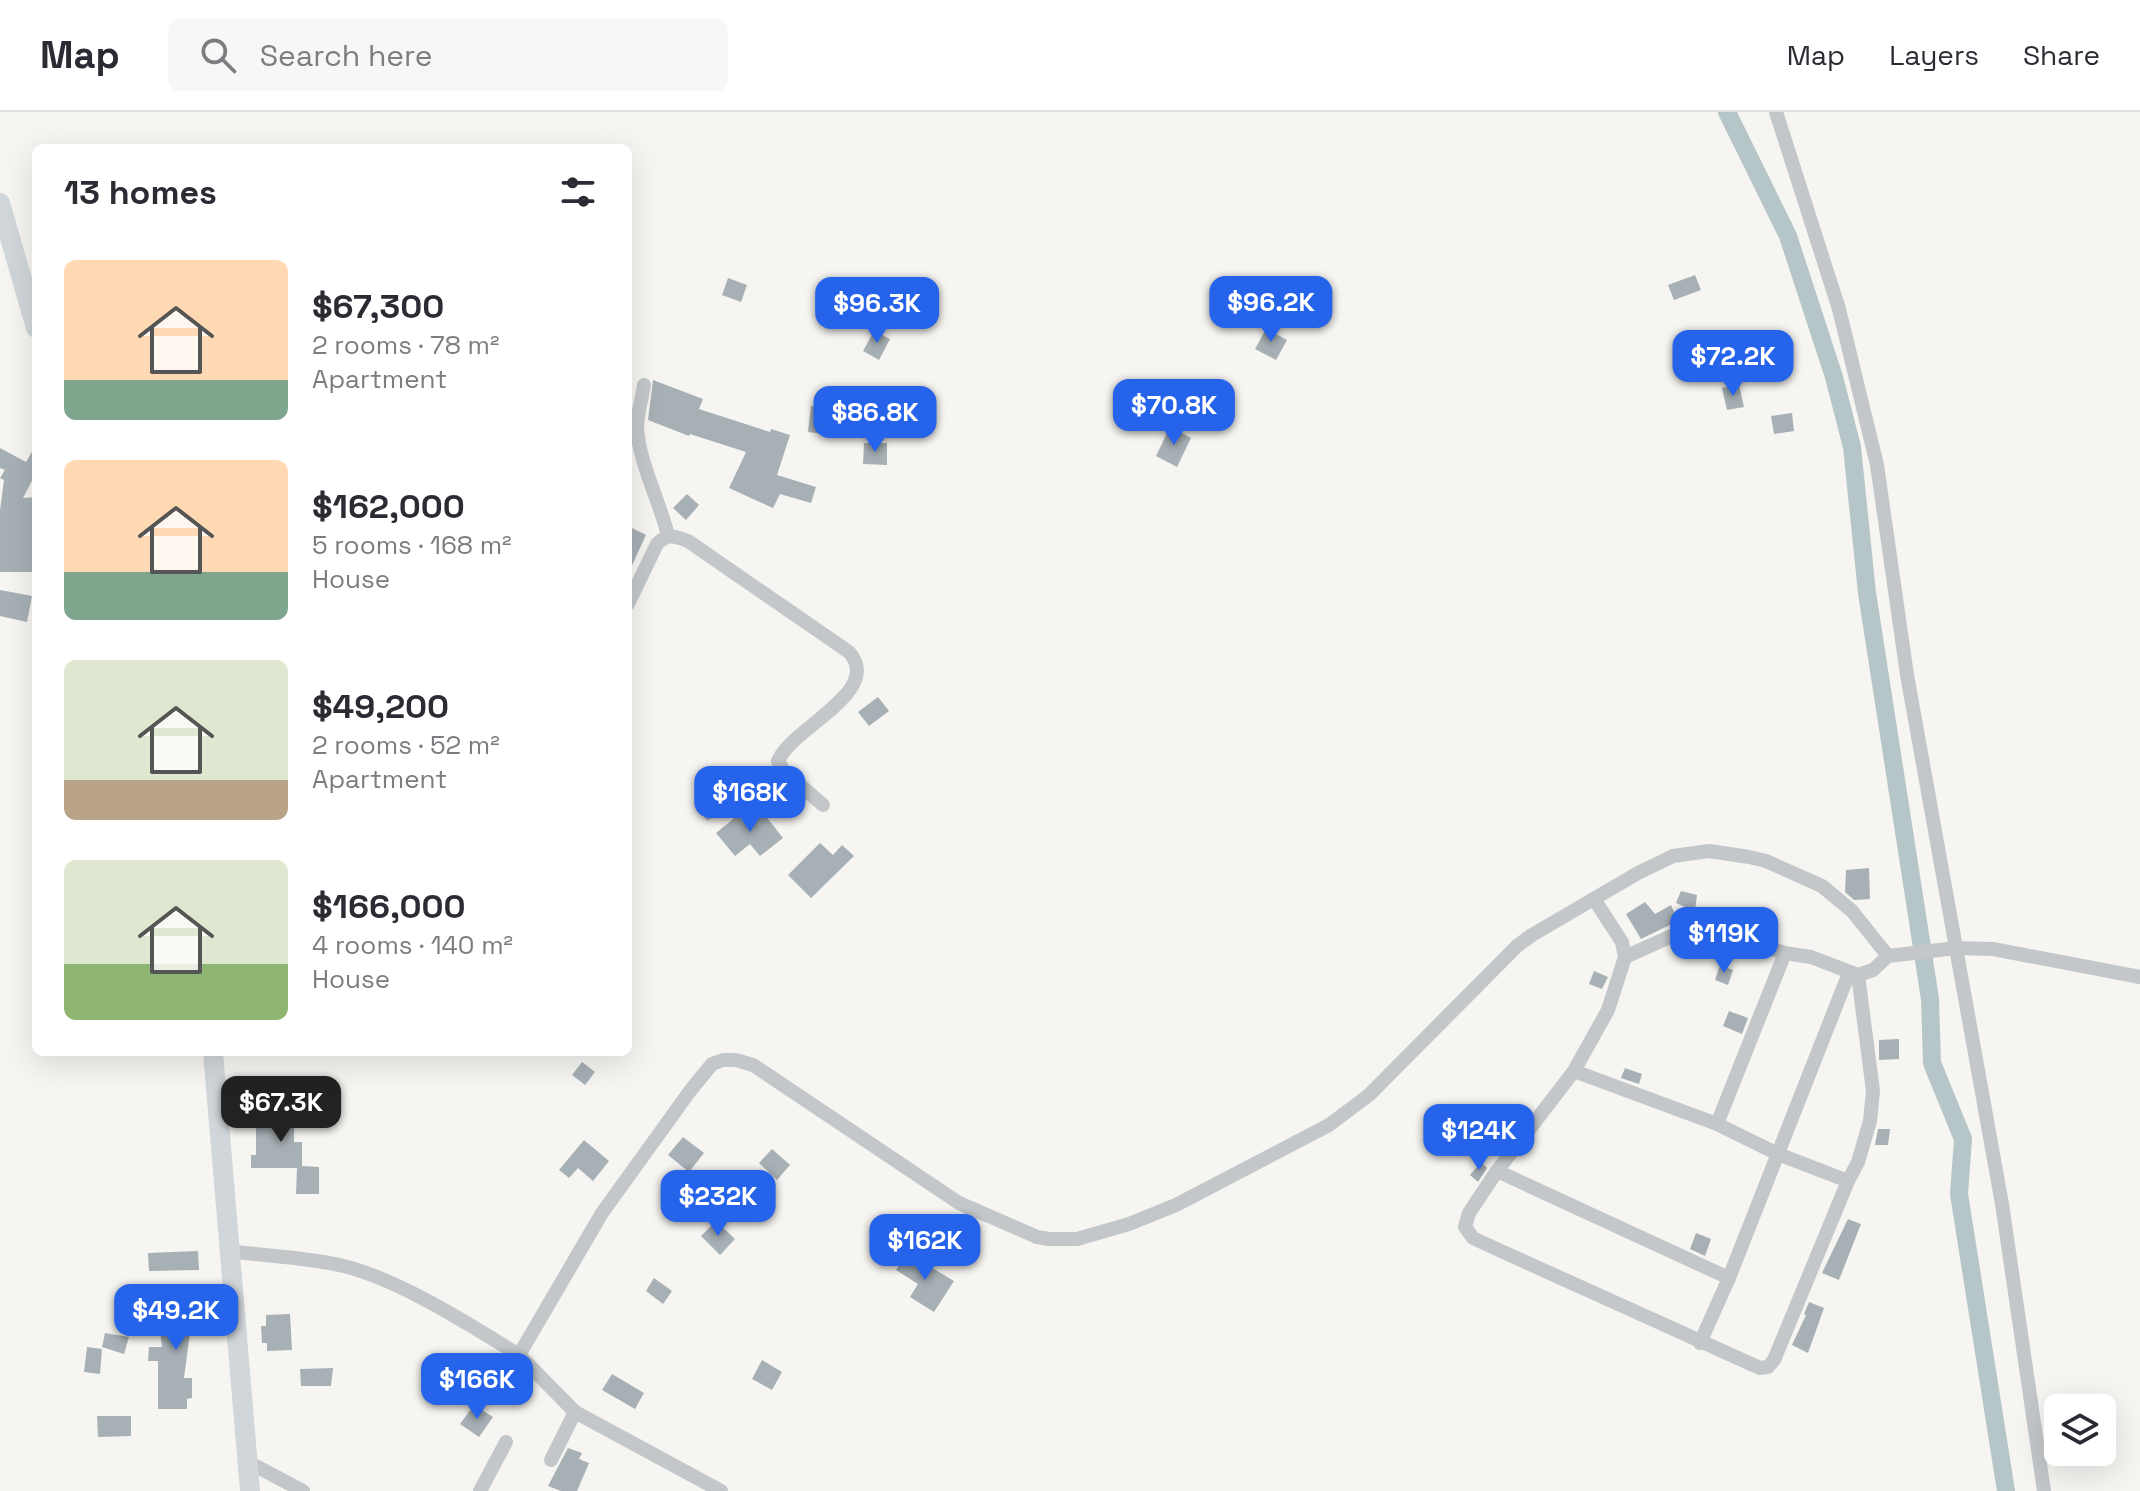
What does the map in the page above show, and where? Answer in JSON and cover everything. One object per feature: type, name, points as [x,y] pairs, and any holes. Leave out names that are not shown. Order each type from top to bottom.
[{"type":"main road","points":[[0,203],[32,314]]},
{"type":"main road","points":[[213,1056],[250,1491]]},
{"type":"street","points":[[1776,112],[1839,309],[1877,465],[1907,675],[2002,1204],[2044,1491]]},
{"type":"street","points":[[644,385],[637,426],[641,453],[661,505],[668,536]]},
{"type":"street","points":[[632,596],[657,544],[668,536]]},
{"type":"street","points":[[668,536],[688,541],[846,649],[856,660],[858,669],[854,685],[842,701],[798,734],[783,750],[778,761],[823,805]]},
{"type":"street","points":[[519,1355],[602,1213],[690,1091],[712,1064],[723,1060],[753,1065],[886,1156],[971,1209],[1037,1237],[1077,1239],[1129,1224],[1176,1205],[1329,1125],[1369,1095],[1517,946],[1673,856],[1709,851],[1749,857],[1766,861],[1822,886],[1895,956]]},
{"type":"street","points":[[1594,899],[1622,942],[1625,957],[1608,1010],[1574,1071],[1497,1171],[1465,1221],[1467,1232],[1473,1238],[1760,1368],[1768,1367],[1774,1360],[1866,1140],[1873,1091],[1853,974]]},
{"type":"street","points":[[1625,957],[1696,928],[1785,953],[1811,957],[1853,974],[1873,970],[1895,956],[1956,948],[1993,949],[2140,977]]},
{"type":"street","points":[[1717,1124],[1785,953]]},
{"type":"street","points":[[1700,1343],[1853,974]]},
{"type":"street","points":[[1574,1071],[1717,1124],[1778,1154],[1848,1181]]},
{"type":"street","points":[[1497,1171],[1729,1278]]},
{"type":"street","points":[[228,1251],[345,1266],[397,1287],[456,1316],[519,1355],[575,1412],[721,1491]]},
{"type":"street","points":[[551,1460],[575,1412]]},
{"type":"street","points":[[480,1491],[506,1442]]},
{"type":"street","points":[[248,1462],[303,1491]]},
{"type":"lane","points":[[708,817],[741,783],[762,772],[782,768]]},
{"type":"lane","points":[[940,1259],[971,1209]]},
{"type":"building","points":[[1695,275],[1701,290],[1674,300],[1668,285]]},
{"type":"building","points":[[728,278],[747,285],[741,302],[722,295]]},
{"type":"building","points":[[1266,329],[1287,340],[1276,360],[1255,349]]},
{"type":"building","points":[[874,331],[890,339],[879,360],[863,351]]},
{"type":"building","points":[[1735,359],[1740,373],[1727,378],[1721,364]]},
{"type":"building","points":[[653,380],[703,399],[699,409],[770,432],[771,429],[790,435],[777,475],[816,487],[811,503],[780,494],[773,508],[729,488],[746,452],[689,436],[648,420]]},
{"type":"building","points":[[1739,385],[1744,407],[1727,410],[1722,388]]},
{"type":"building","points":[[811,406],[837,410],[833,435],[808,432]]},
{"type":"building","points":[[1792,413],[1794,431],[1774,434],[1771,416]]},
{"type":"building","points":[[1170,427],[1191,438],[1177,467],[1156,456]]},
{"type":"building","points":[[864,443],[887,443],[887,465],[863,464]]},
{"type":"building","points":[[0,448],[26,462],[32,452],[32,481],[23,498],[32,497],[32,572],[0,572],[0,510],[4,480],[0,478],[5,470],[0,468]]},
{"type":"building","points":[[687,494],[699,505],[686,520],[673,508]]},
{"type":"building","points":[[632,528],[646,535],[632,565]]},
{"type":"building","points":[[0,590],[32,596],[27,622],[0,616]]},
{"type":"building","points":[[878,697],[889,711],[869,726],[858,712]]},
{"type":"building","points":[[760,809],[783,838],[760,856],[750,844],[735,856],[716,833],[738,815],[743,822]]},
{"type":"building","points":[[820,843],[833,855],[842,845],[854,856],[811,898],[788,875]]},
{"type":"building","points":[[1869,868],[1870,899],[1854,900],[1845,892],[1846,870]]},
{"type":"building","points":[[1681,891],[1697,895],[1695,911],[1676,903]]},
{"type":"building","points":[[1645,902],[1655,914],[1671,905],[1678,921],[1641,939],[1626,914]]},
{"type":"building","points":[[1720,965],[1733,970],[1728,985],[1715,980]]},
{"type":"building","points":[[1594,971],[1608,977],[1602,989],[1589,984]]},
{"type":"building","points":[[1729,1011],[1748,1018],[1742,1034],[1723,1026]]},
{"type":"building","points":[[1899,1039],[1899,1059],[1879,1060],[1879,1040]]},
{"type":"building","points":[[582,1062],[595,1072],[585,1085],[572,1075]]},
{"type":"building","points":[[1625,1068],[1642,1074],[1639,1084],[1621,1078]]},
{"type":"building","points":[[249,1101],[285,1101],[285,1105],[294,1105],[294,1142],[302,1142],[302,1166],[319,1167],[319,1194],[296,1194],[297,1168],[251,1168],[251,1155],[256,1155],[256,1116],[249,1116]]},
{"type":"building","points":[[1878,1129],[1890,1129],[1888,1145],[1875,1145]]},
{"type":"building","points":[[683,1137],[704,1153],[689,1172],[668,1155]]},
{"type":"building","points":[[584,1140],[609,1161],[593,1181],[578,1168],[569,1178],[559,1170]]},
{"type":"building","points":[[772,1149],[790,1165],[777,1180],[759,1163]]},
{"type":"building","points":[[1481,1162],[1487,1168],[1478,1182],[1470,1175]]},
{"type":"building","points":[[1848,1219],[1861,1224],[1839,1280],[1822,1273]]},
{"type":"building","points":[[716,1221],[735,1239],[720,1255],[701,1236]]},
{"type":"building","points":[[1696,1233],[1711,1239],[1705,1256],[1690,1249]]},
{"type":"building","points":[[198,1251],[199,1270],[149,1271],[148,1253]]},
{"type":"building","points":[[907,1253],[954,1281],[934,1312],[910,1297],[918,1284],[896,1270]]},
{"type":"building","points":[[654,1278],[672,1291],[663,1304],[646,1291]]},
{"type":"building","points":[[203,1299],[207,1323],[191,1325],[184,1378],[192,1378],[192,1398],[187,1399],[187,1409],[158,1409],[158,1361],[148,1361],[149,1347],[162,1347],[157,1306]]},
{"type":"building","points":[[1809,1302],[1824,1308],[1808,1353],[1792,1345]]},
{"type":"building","points":[[290,1314],[292,1350],[267,1351],[267,1343],[262,1343],[261,1326],[266,1326],[266,1315]]},
{"type":"building","points":[[105,1333],[129,1337],[124,1354],[102,1347]]},
{"type":"building","points":[[87,1347],[102,1349],[100,1374],[84,1372]]},
{"type":"building","points":[[762,1360],[782,1372],[772,1390],[752,1379]]},
{"type":"building","points":[[333,1368],[331,1386],[301,1386],[300,1369]]},
{"type":"building","points":[[612,1374],[644,1393],[635,1409],[602,1390]]},
{"type":"building","points":[[474,1405],[493,1417],[479,1437],[460,1424]]},
{"type":"building","points":[[97,1416],[131,1416],[131,1436],[98,1437]]},
{"type":"building","points":[[568,1448],[582,1453],[579,1459],[589,1463],[577,1491],[561,1491],[548,1486]]},
{"type":"waterway","points":[[1727,112],[1788,236],[1834,377],[1852,447],[1867,593],[1930,999],[1932,1063],[1963,1139],[1959,1194],[2006,1491]]}]
